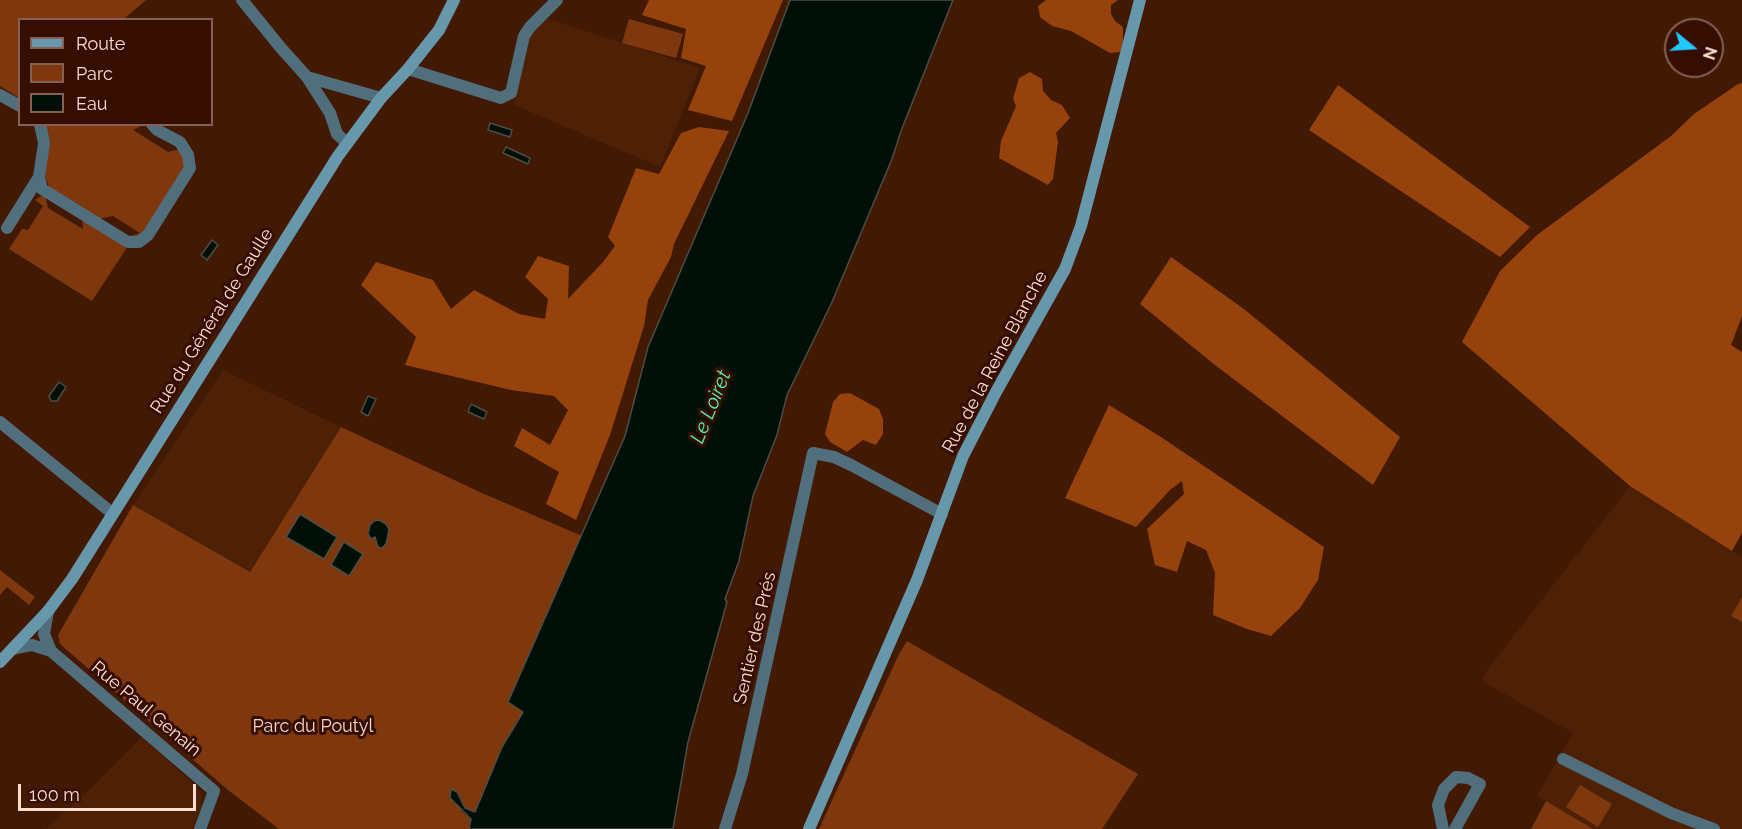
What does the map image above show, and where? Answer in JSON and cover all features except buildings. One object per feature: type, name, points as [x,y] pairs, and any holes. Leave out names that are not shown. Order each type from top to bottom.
[{"type":"street","points":[[242,0],[308,77],[330,113],[337,134],[347,142]]},
{"type":"street","name":"Rue du Général de Gaulle","points":[[0,662],[48,611],[72,579],[347,142],[439,30],[454,0]]},
{"type":"street","points":[[408,69],[501,98],[511,93],[524,36],[557,0]]},
{"type":"street","name":"Rue de la Reine Blanche","points":[[809,829],[917,580],[963,456],[1065,269],[1081,226],[1140,0]]},
{"type":"street","points":[[308,77],[381,98]]},
{"type":"street","points":[[0,95],[18,105]]},
{"type":"street","points":[[40,126],[44,143],[39,177],[42,189],[128,242],[139,242],[148,236],[190,168],[188,155],[180,142],[154,126]]},
{"type":"street","points":[[7,228],[39,177]]},
{"type":"street","points":[[0,422],[112,513]]},
{"type":"street","name":"Sentier des Prés","points":[[725,829],[742,774],[813,453],[834,457],[851,465],[942,514]]},
{"type":"street","points":[[48,611],[44,634],[51,651]]},
{"type":"street","points":[[13,649],[32,645],[51,651]]},
{"type":"street","name":"Rue Paul Genain","points":[[51,651],[214,791],[200,829]]},
{"type":"street","points":[[1563,759],[1671,813],[1714,829]]},
{"type":"street","points":[[1443,829],[1438,805],[1444,789],[1456,777],[1468,778],[1480,784],[1455,829]]},
{"type":"shaded area","points":[[649,0],[783,0],[732,121],[688,110],[706,66],[681,58],[686,29],[642,15]]},
{"type":"shaded area","points":[[1046,0],[1118,0],[1111,5],[1111,14],[1115,21],[1123,27],[1123,47],[1120,52],[1110,53],[1071,31],[1052,26],[1040,17],[1038,6]]},
{"type":"shaded area","points":[[543,17],[700,68],[660,167],[514,105],[528,40]]},
{"type":"shaded area","points":[[1030,72],[1042,79],[1043,91],[1051,100],[1062,105],[1070,118],[1056,133],[1058,142],[1053,179],[1048,185],[999,158],[1001,141],[1016,106],[1013,99],[1019,78]]},
{"type":"shaded area","points":[[1742,83],[1742,316],[1731,345],[1742,352],[1742,533],[1732,551],[1630,486],[1462,342],[1500,271],[1537,235],[1671,136],[1694,114]]},
{"type":"shaded area","points":[[1338,85],[1530,227],[1500,257],[1309,130]]},
{"type":"shaded area","points":[[699,127],[729,131],[674,244],[671,257],[648,300],[644,326],[610,435],[576,520],[546,504],[559,472],[514,446],[522,428],[550,445],[568,410],[554,396],[511,390],[405,365],[416,337],[361,285],[376,262],[433,280],[451,309],[474,290],[519,314],[545,319],[548,299],[525,277],[538,256],[569,266],[568,299],[615,246],[608,237],[636,168],[659,174],[681,133]]},
{"type":"shaded area","points":[[1171,257],[1244,309],[1400,437],[1373,485],[1215,365],[1140,304]]},
{"type":"shaded area","points":[[223,370],[341,427],[249,573],[133,505]]},
{"type":"shaded area","points":[[850,393],[879,409],[883,419],[883,434],[876,445],[863,440],[847,452],[830,442],[825,434],[833,402],[840,394]]},
{"type":"shaded area","points":[[1109,405],[1161,437],[1324,547],[1318,580],[1300,608],[1271,636],[1213,615],[1215,573],[1206,550],[1187,541],[1177,572],[1155,565],[1147,529],[1184,494],[1182,481],[1170,490],[1136,527],[1065,498]]},
{"type":"shaded area","points":[[1630,486],[1742,557],[1742,829],[1593,829],[1537,796],[1573,733],[1482,681],[1485,673]]},
{"type":"shaded area","points":[[142,737],[196,786],[201,794],[201,807],[192,829],[45,829],[90,789]]},
{"type":"green space","points":[[0,0],[146,0],[125,18],[18,18],[18,97],[0,86]]},
{"type":"green space","points":[[629,19],[683,34],[676,58],[622,43]]},
{"type":"green space","points":[[46,126],[141,126],[133,130],[168,152],[180,149],[185,160],[185,168],[142,236],[127,237],[140,233],[113,216],[98,219],[49,187],[45,175]]},
{"type":"green space","points":[[45,195],[48,208],[83,229],[82,217],[124,245],[126,249],[92,301],[9,249],[22,229],[28,230],[43,206],[35,200]]},
{"type":"green space","name":"Parc du Poutyl","points":[[341,427],[482,493],[582,536],[508,702],[523,712],[502,747],[475,812],[464,808],[457,792],[462,812],[471,819],[469,829],[279,829],[228,790],[60,644],[58,635],[133,505],[250,572]]},
{"type":"green space","points":[[0,570],[35,597],[29,605],[7,587],[0,595]]},
{"type":"green space","points":[[1742,597],[1742,622],[1731,616]]},
{"type":"green space","points":[[907,641],[1138,774],[1102,829],[819,829]]},
{"type":"green space","points":[[1580,785],[1612,804],[1598,827],[1566,807]]},
{"type":"green space","points":[[1546,801],[1593,829],[1531,829]]},
{"type":"water","name":"Le Loiret","points":[[790,0],[953,0],[892,159],[832,302],[787,395],[777,435],[753,496],[739,561],[725,599],[727,602],[688,742],[673,829],[469,829],[471,819],[450,798],[451,789],[457,792],[465,808],[475,812],[502,747],[523,712],[508,702],[625,436],[648,347],[748,113]]},
{"type":"water","points":[[490,123],[512,130],[510,137],[488,130]]},
{"type":"water","points":[[506,147],[530,158],[528,164],[503,153]]},
{"type":"water","points":[[212,240],[218,245],[207,260],[201,255]]},
{"type":"water","points":[[59,382],[66,387],[57,401],[51,401],[49,396]]},
{"type":"water","points":[[368,396],[376,399],[368,416],[361,412]]},
{"type":"water","points":[[471,404],[487,412],[484,419],[468,412]]},
{"type":"water","points":[[300,514],[337,537],[324,559],[286,537]]},
{"type":"water","points":[[379,520],[386,524],[389,530],[386,544],[382,548],[378,547],[375,537],[371,539],[368,534],[370,525]]},
{"type":"water","points":[[344,542],[363,554],[349,576],[331,565]]}]
